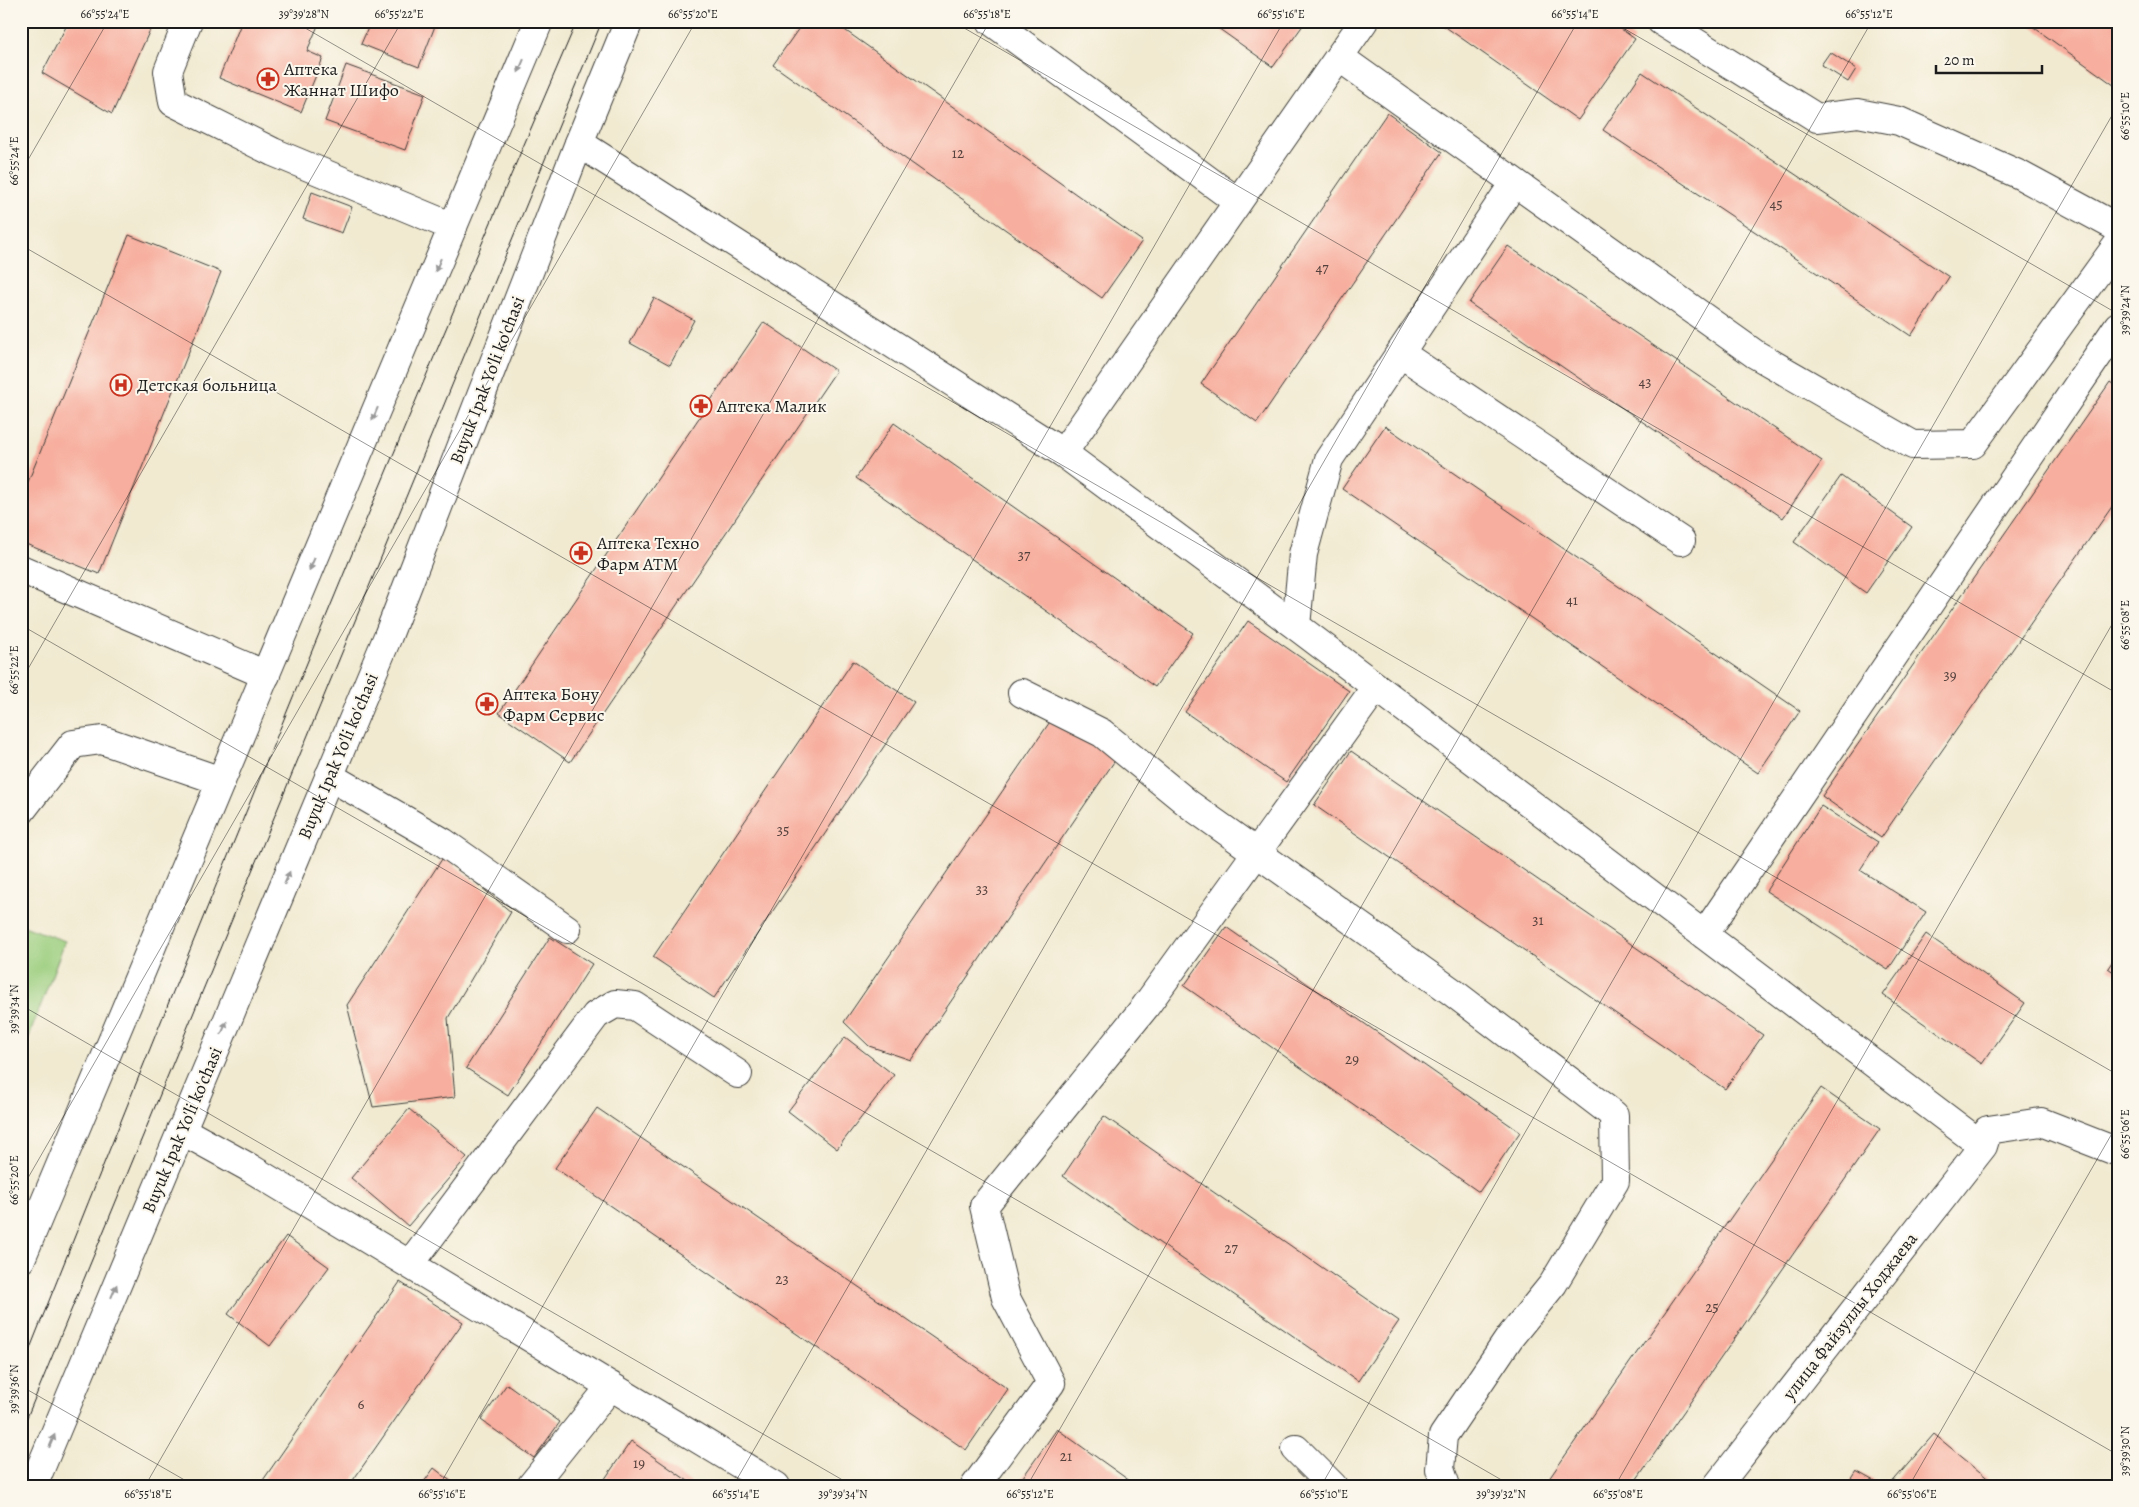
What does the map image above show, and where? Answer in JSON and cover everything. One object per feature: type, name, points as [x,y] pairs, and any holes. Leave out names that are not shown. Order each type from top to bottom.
[{"type":"main road","points":[[188,21],[168,71],[173,102],[274,152],[453,227]]},
{"type":"main road","points":[[21,1259],[540,21]]},
{"type":"main road","name":"Buyuk Ipak Yo'li ko'chasi","points":[[33,1486],[388,636],[579,143],[629,21]]},
{"type":"main road","points":[[990,21],[1238,202]]},
{"type":"main road","points":[[1063,454],[1364,21]]},
{"type":"main road","points":[[1661,21],[1816,118],[1858,113],[1899,121],[2020,176],[2118,228]]},
{"type":"main road","points":[[1338,58],[1755,354],[1913,445],[1973,444],[2118,244]]},
{"type":"main road","points":[[579,143],[1063,454],[1296,626],[1983,1146]]},
{"type":"main road","points":[[1296,626],[1302,554],[1329,459],[1514,183]]},
{"type":"main road","points":[[1704,935],[2118,326]]},
{"type":"main road","points":[[1400,353],[1681,541]]},
{"type":"main road","points":[[21,569],[266,675]]},
{"type":"main road","points":[[975,1486],[1050,1383],[1006,1298],[984,1206],[1145,1007],[1376,687]]},
{"type":"main road","points":[[1022,693],[1102,733],[1183,800],[1451,991],[1614,1115],[1615,1181],[1553,1284],[1510,1337],[1443,1436],[1440,1469],[1446,1486]]},
{"type":"main road","points":[[21,812],[73,744],[83,742],[102,740],[221,781]]},
{"type":"main road","points":[[329,776],[442,842],[567,929]]},
{"type":"main road","points":[[410,1264],[596,1015],[615,1004],[635,1006],[738,1074]]},
{"type":"main road","name":"улица Файзуллы Ходжаева","points":[[1717,1486],[1983,1146],[1988,1130],[2041,1122],[2118,1152]]},
{"type":"main road","points":[[182,1130],[250,1168],[776,1486]]},
{"type":"main road","points":[[531,1486],[611,1386]]},
{"type":"main road","points":[[1296,1449],[1333,1486]]},
{"type":"green space","points":[[21,925],[65,941],[21,1058]]},
{"type":"building","points":[[69,21],[154,21],[112,114],[42,73]]},
{"type":"building","points":[[242,21],[320,21],[307,51],[323,58],[301,112],[219,78]]},
{"type":"building","points":[[371,21],[437,21],[419,67],[361,44]]},
{"type":"building","points":[[804,21],[832,21],[1142,241],[1102,298],[773,65]]},
{"type":"building","points":[[1208,21],[1306,21],[1273,67]]},
{"type":"building","points":[[1437,21],[1610,21],[1635,39],[1578,120]]},
{"type":"building","points":[[2025,21],[2118,21],[2118,88]]},
{"type":"building","points":[[1830,52],[1856,69],[1848,82],[1821,65]]},
{"type":"building","points":[[346,65],[425,94],[405,150],[325,121]]},
{"type":"building","points":[[1642,72],[1949,277],[1911,336],[1603,130]]},
{"type":"building","points":[[1387,113],[1442,152],[1257,423],[1201,384]]},
{"type":"building","points":[[312,192],[352,207],[342,233],[303,219]]},
{"type":"building","name":"Детская больница","points":[[129,235],[221,272],[99,574],[21,542],[21,499]]},
{"type":"building","points":[[1508,246],[1822,461],[1783,518],[1469,303]]},
{"type":"building","points":[[654,298],[694,320],[670,365],[630,343]]},
{"type":"building","points":[[764,322],[836,371],[570,762],[499,713]]},
{"type":"building","points":[[2110,382],[2118,388],[2118,498],[1881,838],[1822,796]]},
{"type":"building","points":[[894,423],[1193,633],[1155,687],[856,478]]},
{"type":"building","points":[[1385,426],[1800,711],[1758,773],[1342,489]]},
{"type":"building","points":[[1841,476],[1912,527],[1866,593],[1794,542]]},
{"type":"building","points":[[1248,621],[1349,691],[1286,782],[1185,712]]},
{"type":"building","points":[[853,661],[914,702],[714,998],[653,957]]},
{"type":"building","points":[[1056,713],[1118,756],[911,1060],[869,1046],[844,1022]]},
{"type":"building","points":[[1351,751],[1763,1035],[1725,1089],[1314,805]]},
{"type":"building","points":[[1821,806],[1878,842],[1860,870],[1926,912],[1888,970],[1766,891]]},
{"type":"building","points":[[444,856],[511,912],[448,1018],[455,1097],[373,1107],[347,1005]]},
{"type":"building","points":[[1226,927],[1520,1132],[1479,1192],[1184,986]]},
{"type":"building","points":[[1926,934],[2025,1003],[1982,1064],[1883,995]]},
{"type":"building","points":[[550,937],[592,964],[508,1095],[466,1068]]},
{"type":"building","points":[[2118,953],[2118,975],[2108,968]]},
{"type":"building","points":[[845,1037],[894,1075],[837,1149],[788,1111]]},
{"type":"building","points":[[1821,1088],[1880,1129],[1632,1486],[1544,1486]]},
{"type":"building","points":[[597,1108],[1008,1389],[966,1450],[555,1168]]},
{"type":"building","points":[[409,1109],[467,1157],[408,1226],[351,1178]]},
{"type":"building","points":[[1104,1116],[1399,1321],[1358,1381],[1063,1176]]},
{"type":"building","points":[[286,1236],[329,1267],[270,1346],[228,1314]]},
{"type":"building","points":[[400,1282],[463,1322],[349,1486],[259,1486]]},
{"type":"building","points":[[507,1384],[560,1422],[534,1458],[481,1420]]},
{"type":"building","points":[[1057,1429],[1137,1486],[1020,1486],[1018,1484]]},
{"type":"building","points":[[1934,1434],[1997,1486],[1889,1486]]},
{"type":"building","points":[[631,1441],[695,1486],[600,1486]]},
{"type":"building","points":[[434,1468],[457,1486],[421,1486]]},
{"type":"building","points":[[1856,1471],[1883,1486],[1846,1486]]},
{"type":"tram line","points":[[21,1371],[294,694],[434,357],[577,21]]},
{"type":"tram line","points":[[21,1432],[602,21]]},
{"type":"place","name":"Аптека Жаннат Шифо","points":[[268,79]]},
{"type":"place","name":"Детская больница","points":[[121,385]]},
{"type":"place","name":"Аптека Малик","points":[[701,406]]},
{"type":"place","name":"Аптека Техно Фарм АТМ","points":[[581,553]]},
{"type":"place","name":"Аптека Бону Фарм Сервис","points":[[487,704]]}]
